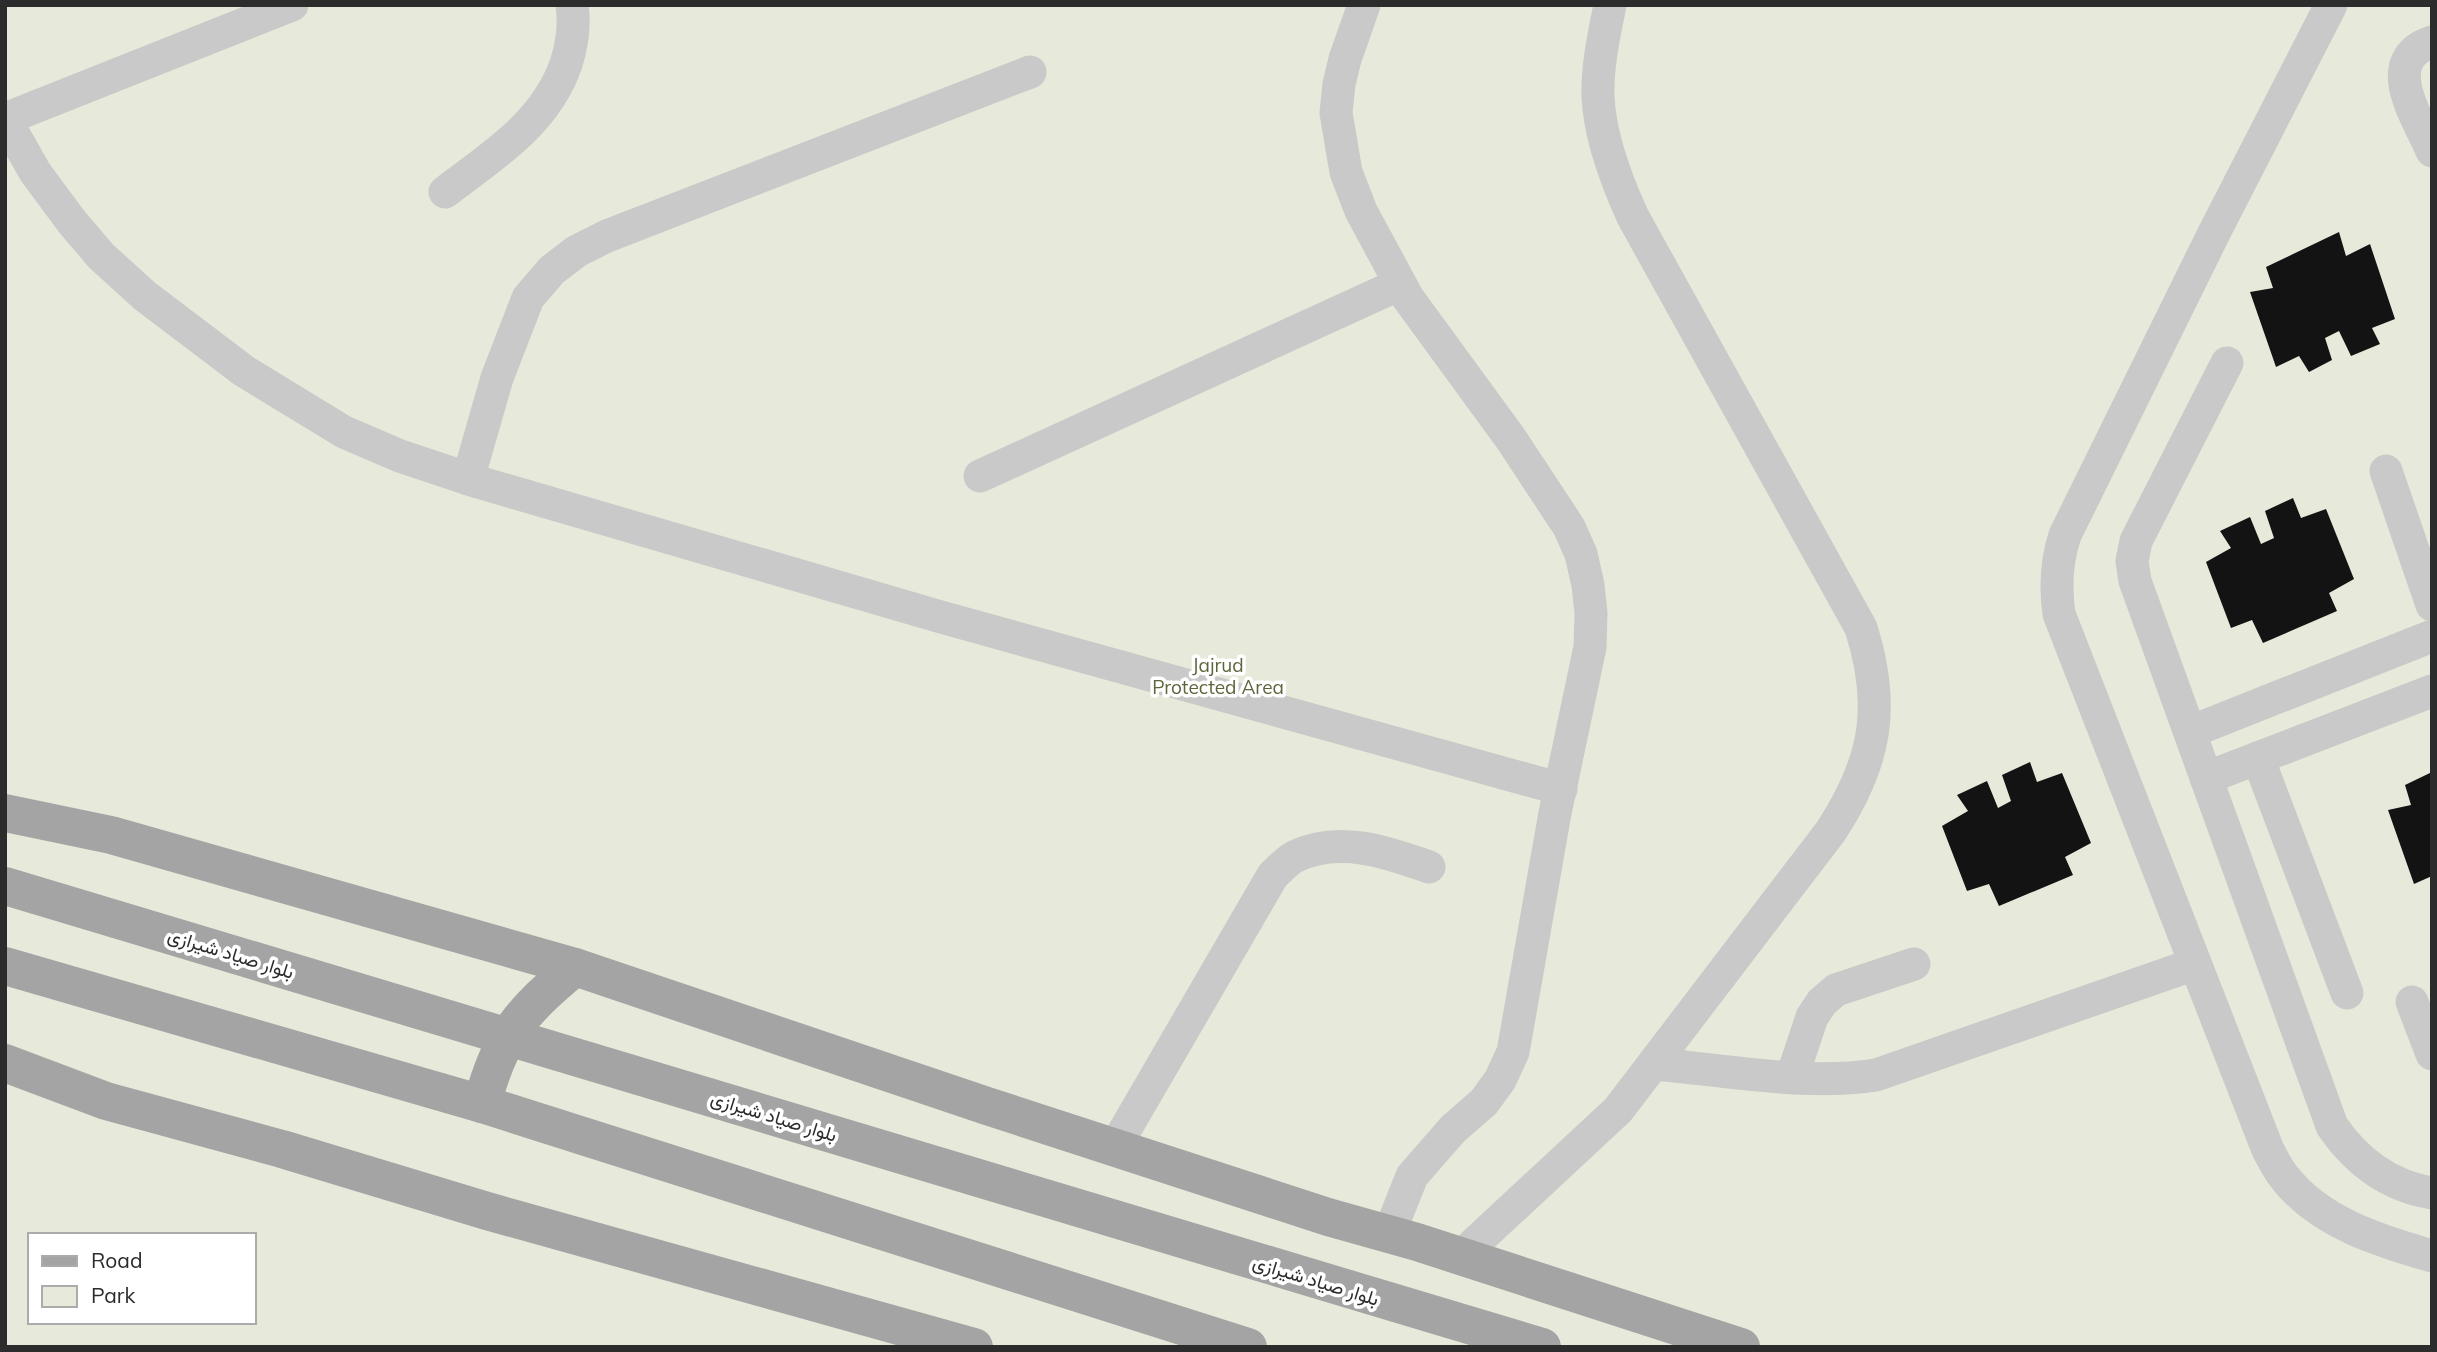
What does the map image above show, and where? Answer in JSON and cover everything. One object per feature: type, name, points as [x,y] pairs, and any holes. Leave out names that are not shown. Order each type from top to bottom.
[{"type":"main road","points":[[5,813],[111,835],[575,967],[1328,1217],[1461,1256],[1741,1347]]},
{"type":"main road","name":"بلوار صیاد شیرازی","points":[[5,886],[1542,1347]]},
{"type":"main road","points":[[5,966],[482,1104],[1248,1347]]},
{"type":"main road","points":[[482,1104],[491,1069],[507,1035],[539,998],[575,967]]},
{"type":"main road","points":[[5,1063],[106,1101],[974,1347]]},
{"type":"street","points":[[292,5],[5,119],[35,172],[101,256],[145,296],[244,371],[344,432],[400,456],[468,478],[955,621],[1561,789]]},
{"type":"street","points":[[445,192],[520,135],[543,110],[559,84],[571,48],[572,5]]},
{"type":"street","points":[[1364,5],[1339,84],[1336,113],[1346,172],[1361,211],[1408,298],[1551,497],[1569,527],[1581,554],[1591,613],[1590,647],[1513,1052],[1500,1080],[1484,1102],[1453,1129],[1412,1176],[1389,1234]]},
{"type":"street","points":[[1461,1256],[1608,1119],[1654,1064],[1831,831],[1850,801],[1863,772],[1875,717],[1871,657],[1861,628],[1620,191],[1602,128],[1598,98],[1599,68],[1610,5]]},
{"type":"street","points":[[2331,5],[2215,231],[2065,535],[2058,558],[2055,587],[2059,614],[2268,1150],[2285,1178],[2307,1200],[2339,1222],[2387,1243],[2432,1256]]},
{"type":"street","points":[[2432,42],[2420,46],[2407,57],[2403,71],[2404,86],[2432,151]]},
{"type":"street","points":[[468,478],[497,378],[528,298],[552,270],[577,251],[607,236],[1030,72]]},
{"type":"street","points":[[980,476],[1400,284]]},
{"type":"street","points":[[2227,363],[2136,541],[2132,561],[2135,581],[2332,1126],[2348,1148],[2368,1165],[2392,1180],[2432,1193]]},
{"type":"street","points":[[2386,471],[2432,605]]},
{"type":"street","points":[[2190,732],[2432,636]]},
{"type":"street","points":[[2206,778],[2432,691]]},
{"type":"street","points":[[2258,758],[2347,993]]},
{"type":"street","points":[[1115,1147],[1273,875],[1293,858],[1322,848],[1359,847],[1390,853],[1429,867]]},
{"type":"street","points":[[1792,1077],[1812,1017],[1822,1002],[1836,990],[1914,964]]},
{"type":"street","points":[[1654,1064],[1792,1077],[1838,1079],[1876,1075],[2195,964]]},
{"type":"street","points":[[2412,1002],[2432,1055]]},
{"type":"green space","name":"Jajrud Protected Area","points":[[5,5],[2432,5],[2432,1347],[5,1347]]},
{"type":"building","points":[[2339,232],[2346,256],[2370,244],[2395,319],[2372,328],[2380,344],[2351,356],[2339,331],[2325,338],[2332,360],[2309,372],[2299,356],[2276,367],[2250,292],[2273,288],[2266,267]]},
{"type":"building","points":[[2293,498],[2301,518],[2326,509],[2354,579],[2329,593],[2337,611],[2263,643],[2252,620],[2231,628],[2206,562],[2231,548],[2220,531],[2250,517],[2261,544],[2274,538],[2265,511]]},
{"type":"building","points":[[2030,762],[2037,782],[2062,773],[2091,843],[2065,857],[2073,875],[1999,906],[1989,884],[1967,891],[1942,826],[1968,811],[1957,795],[1987,781],[1998,808],[2011,801],[2002,775]]},
{"type":"building","points":[[2432,772],[2432,876],[2414,884],[2388,810],[2411,805],[2405,785]]}]
